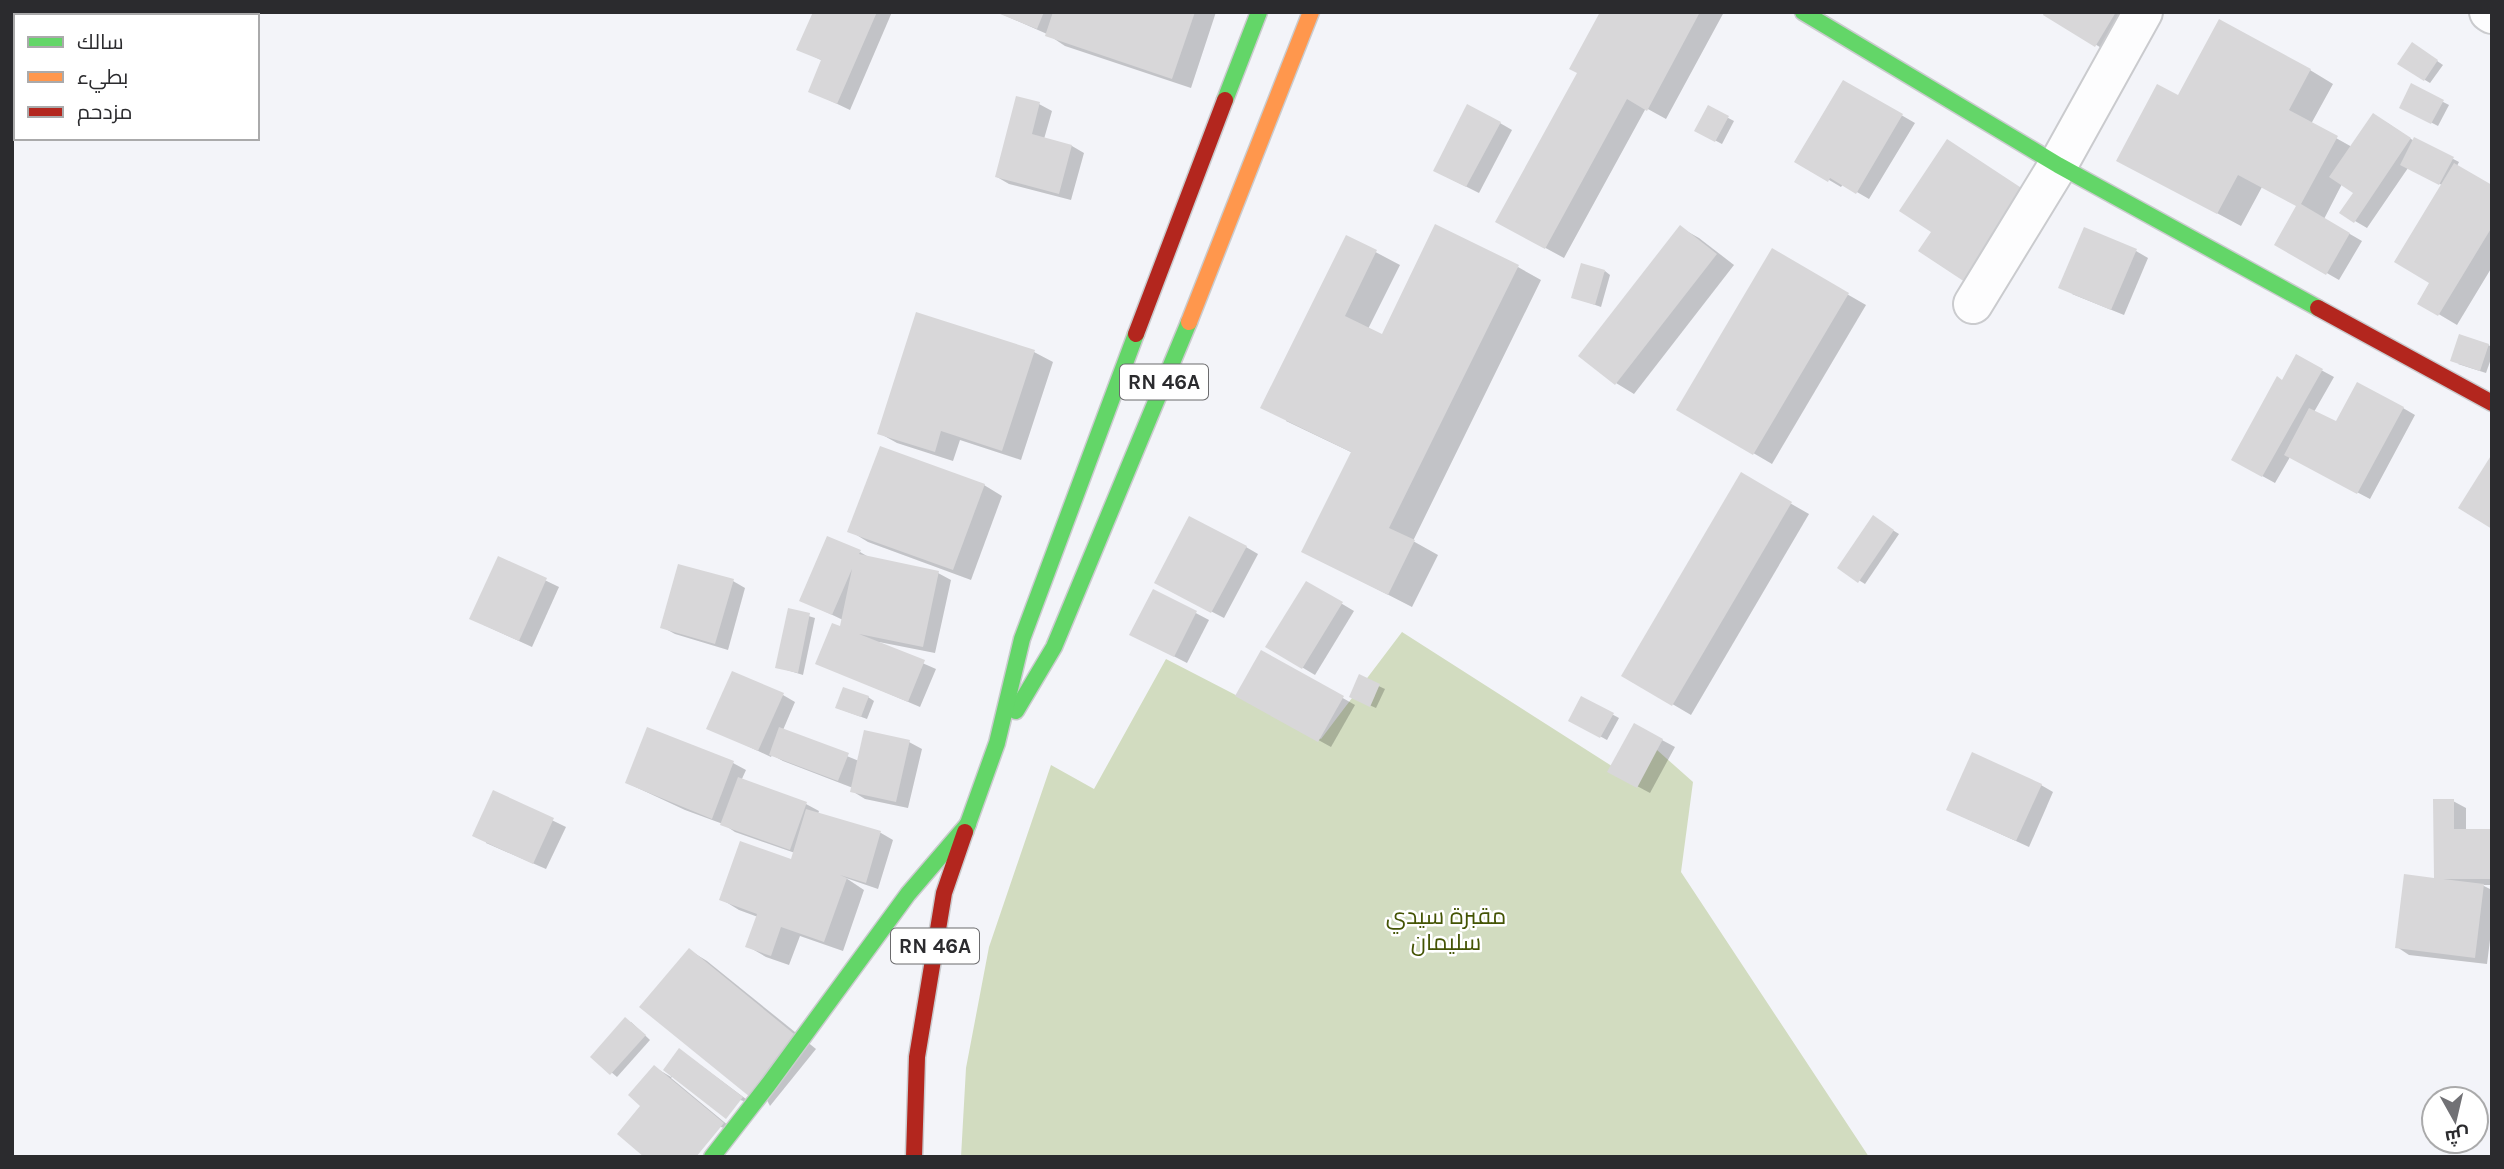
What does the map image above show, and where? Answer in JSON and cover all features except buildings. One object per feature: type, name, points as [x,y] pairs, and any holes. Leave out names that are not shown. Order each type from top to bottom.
[{"type":"main road","name":"RN 46A","points":[[914,1157],[918,1057],[944,893],[998,743],[1021,639],[1259,12]]},
{"type":"main road","name":"RN 46A","points":[[998,743],[1054,647],[1209,274],[1311,12]]},
{"type":"main road","points":[[1802,12],[2058,165],[2492,403]]},
{"type":"main road","points":[[712,1157],[908,894],[968,824]]},
{"type":"street","points":[[1973,304],[2058,165],[2143,12]]},
{"type":"green space","name":"مقبرة سيدي سليمان","points":[[1402,632],[1618,770],[1639,734],[1693,782],[1681,872],[1869,1157],[961,1157],[966,1068],[989,947],[1051,765],[1094,789],[1166,659],[1321,739]]},
{"type":"traffic: fast","points":[[1225,100],[1259,12]]},
{"type":"traffic: fast","points":[[1803,12],[2058,165],[2318,308]]},
{"type":"traffic: fast","points":[[1016,711],[1054,647],[1189,322]]},
{"type":"traffic: fast","points":[[965,832],[997,743],[1022,639],[1136,334]]},
{"type":"traffic: fast","points":[[712,1157],[908,894],[968,824]]},
{"type":"traffic: slow","points":[[1189,322],[1311,12]]},
{"type":"traffic: jam","points":[[1136,334],[1225,100]]},
{"type":"traffic: jam","points":[[2318,308],[2492,403]]},
{"type":"traffic: jam","points":[[914,1157],[917,1057],[944,893],[965,832]]}]
